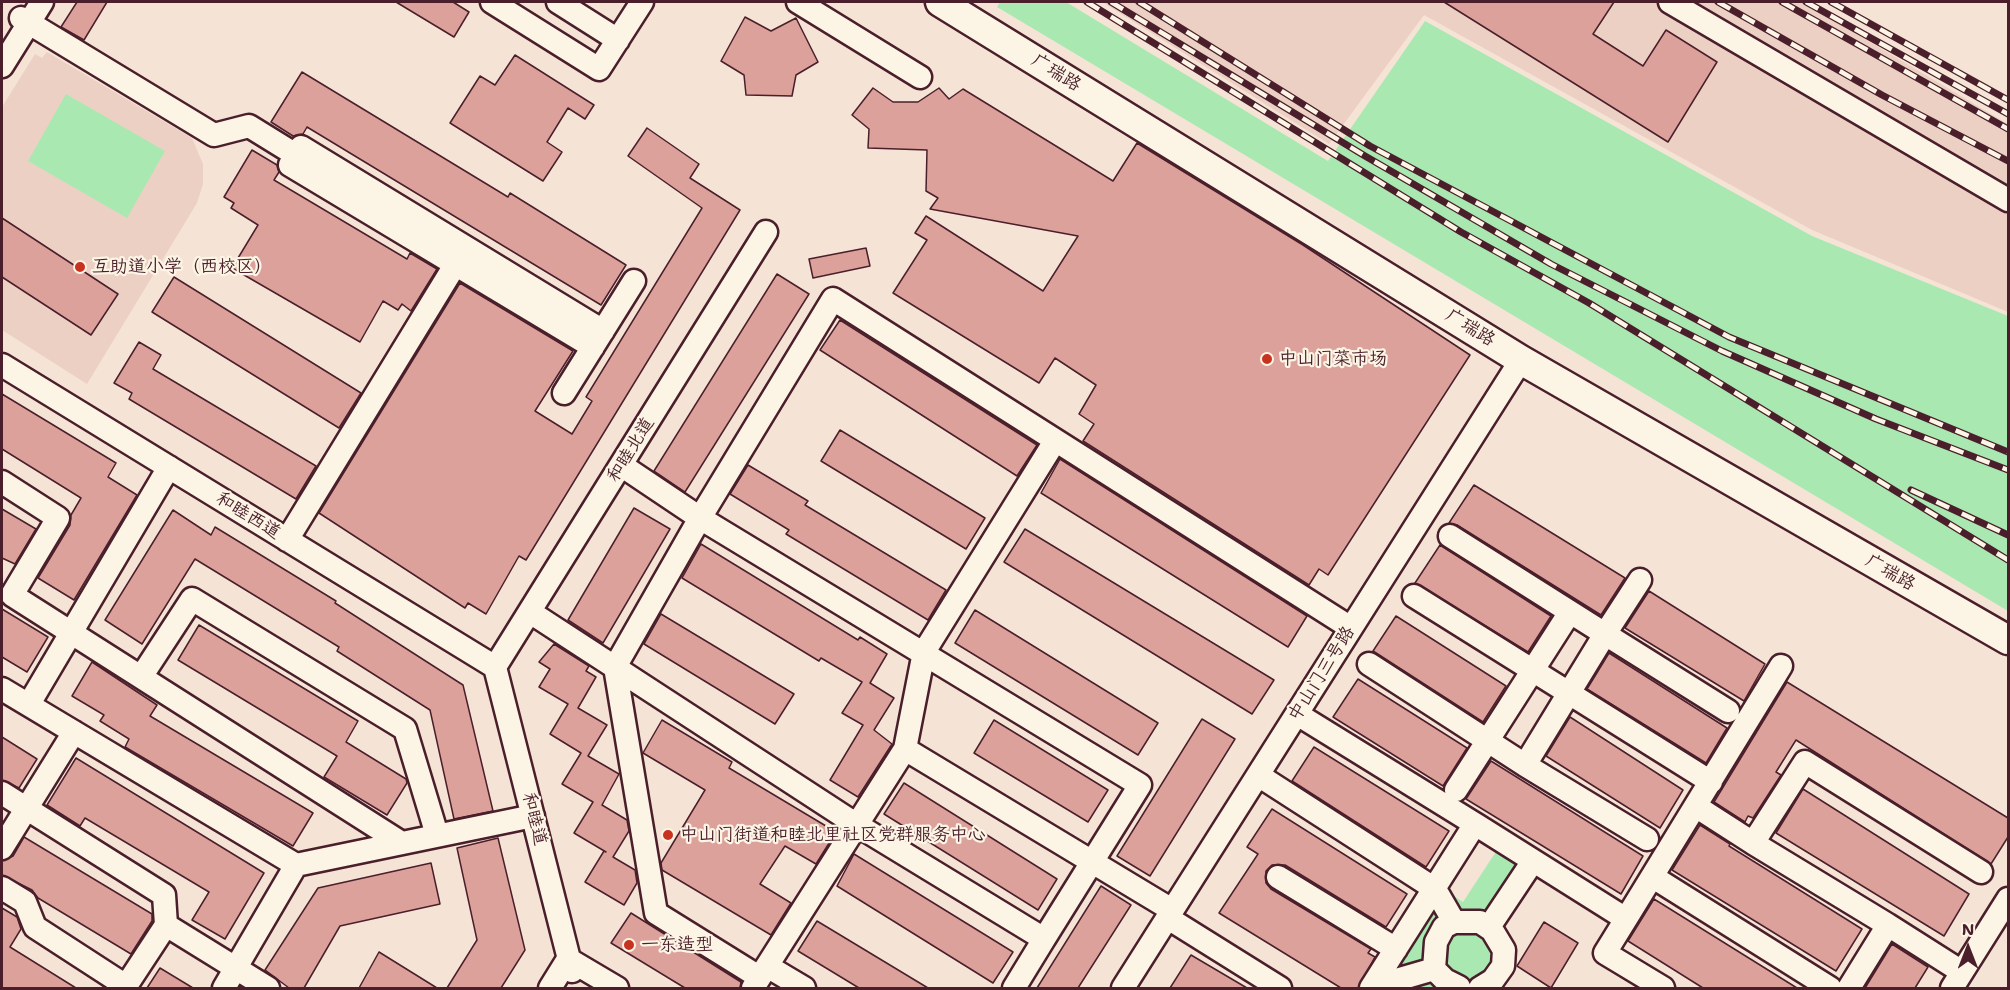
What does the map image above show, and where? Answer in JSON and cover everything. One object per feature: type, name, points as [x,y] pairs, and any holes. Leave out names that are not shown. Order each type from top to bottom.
[{"type":"main road","name":"广瑞路","points":[[940,2],[1521,360],[2008,640]]},
{"type":"street","points":[[3,56],[27,14],[42,2]]},
{"type":"street","points":[[492,2],[599,69],[642,2]]},
{"type":"street","points":[[558,2],[618,40]]},
{"type":"street","points":[[798,2],[920,77]]},
{"type":"street","points":[[1670,2],[2008,200]]},
{"type":"street","points":[[27,14],[214,135],[249,126],[296,155],[290,165],[461,256],[598,339]]},
{"type":"street","name":"和睦北道","points":[[495,667],[766,232]]},
{"type":"street","points":[[286,540],[461,256]]},
{"type":"street","points":[[564,393],[634,281]]},
{"type":"street","points":[[804,988],[760,977],[656,913],[615,668],[700,518],[833,299],[1351,628]]},
{"type":"street","name":"中山门三号路","points":[[1123,988],[1521,360]]},
{"type":"street","name":"和睦西道","points":[[2,365],[495,667]]},
{"type":"street","points":[[760,977],[905,749],[924,652],[1055,441]]},
{"type":"street","points":[[621,465],[700,518],[1140,785],[1014,988]]},
{"type":"street","points":[[28,704],[169,467]]},
{"type":"street","points":[[2,482],[58,518],[12,595],[400,842]]},
{"type":"street","points":[[1450,536],[1728,711]]},
{"type":"street","points":[[1525,765],[1640,580]]},
{"type":"street","points":[[1414,596],[1712,782]]},
{"type":"street","points":[[141,677],[192,599],[405,729],[437,835]]},
{"type":"street","points":[[530,612],[857,825],[1044,939]]},
{"type":"street","points":[[1456,790],[1570,612]]},
{"type":"street","points":[[1369,664],[1487,742],[1647,839]]},
{"type":"street","points":[[1663,988],[1605,953],[1697,807],[1781,666]]},
{"type":"street","name":"和睦道","points":[[495,667],[533,816],[567,973]]},
{"type":"street","points":[[2,689],[296,865],[533,816]]},
{"type":"street","points":[[1298,714],[1626,919]]},
{"type":"street","points":[[2,848],[74,732]]},
{"type":"street","points":[[905,749],[1093,860],[1280,988]]},
{"type":"street","points":[[1753,843],[1804,762],[1981,872]]},
{"type":"street","points":[[1258,775],[1435,889],[1454,922]]},
{"type":"street","points":[[2,793],[164,895],[166,926],[126,986],[34,927],[25,902],[2,888]]},
{"type":"street","points":[[1697,807],[1888,925],[1957,980],[2008,899]]},
{"type":"street","points":[[1372,988],[1475,824]]},
{"type":"street","points":[[1489,927],[1533,861]]},
{"type":"street","points":[[224,988],[296,865]]},
{"type":"street","points":[[1278,877],[1396,949]]},
{"type":"street","points":[[1653,877],[1830,988]]},
{"type":"street","points":[[1454,922],[1480,922],[1489,927],[1504,950],[1503,966],[1493,980],[1470,988],[1445,980],[1434,969],[1436,942],[1444,927],[1454,922]]},
{"type":"street","points":[[1849,988],[1888,925]]},
{"type":"street","points":[[166,926],[268,988]]},
{"type":"street","points":[[1372,988],[1434,969]]},
{"type":"street","points":[[550,988],[567,973]]},
{"type":"street","points":[[567,973],[602,988]]},
{"type":"street","points":[[567,973],[616,988]]},
{"type":"shaded area","points":[[1102,2],[1803,2],[2008,124],[2008,312],[1812,230],[1424,15],[1329,144]]},
{"type":"shaded area","name":"互助道小学（西校区）","points":[[47,52],[192,138],[203,164],[203,184],[197,203],[87,384],[2,330],[2,107],[35,54],[42,58]]},
{"type":"green space","points":[[1000,2],[1066,2],[1328,161],[1425,21],[1812,236],[2008,316],[2008,611],[997,7]]},
{"type":"green space","points":[[66,94],[165,151],[127,218],[28,161]]},
{"type":"green space","points":[[1499,847],[1525,864],[1488,919],[1504,936],[1498,988],[1381,988],[1443,889],[1463,902]]},
{"type":"building","points":[[77,2],[107,2],[84,40],[61,27]]},
{"type":"building","points":[[396,2],[453,2],[469,12],[454,37]]},
{"type":"building","points":[[1444,2],[1614,2],[1593,34],[1643,66],[1666,30],[1717,62],[1668,142]]},
{"type":"building","points":[[745,17],[771,31],[796,18],[818,62],[796,75],[792,96],[746,95],[744,75],[721,61]]},
{"type":"building","points":[[515,55],[594,105],[585,119],[568,108],[547,142],[562,152],[543,181],[450,123],[480,76],[495,85]]},
{"type":"building","points":[[302,72],[508,197],[510,193],[626,265],[601,305],[307,127],[303,134],[293,136],[271,122]]},
{"type":"building","name":"中山门菜市场","points":[[873,88],[893,102],[918,102],[939,88],[949,99],[963,89],[1113,181],[1137,143],[1303,245],[1470,355],[1328,575],[1319,569],[1309,585],[1083,441],[1094,424],[1079,414],[1096,385],[1055,358],[1039,383],[893,293],[927,240],[915,233],[926,216],[1043,291],[1078,236],[930,209],[938,198],[926,191],[927,150],[868,148],[869,129],[852,115]]},
{"type":"building","points":[[647,128],[699,164],[690,178],[740,210],[526,560],[519,556],[486,614],[468,603],[465,608],[319,513],[460,283],[573,351],[535,411],[572,434],[592,401],[586,397],[702,208],[628,156]]},
{"type":"building","points":[[252,150],[277,165],[279,172],[274,180],[407,259],[410,253],[437,269],[411,311],[402,304],[398,310],[383,301],[360,342],[232,268],[258,225],[231,208],[234,203],[224,197]]},
{"type":"building","points":[[2,218],[118,294],[91,335],[2,277]]},
{"type":"building","points":[[866,248],[870,266],[813,278],[809,259]]},
{"type":"building","points":[[777,274],[809,294],[685,492],[654,471]]},
{"type":"building","points":[[174,277],[361,393],[339,428],[152,312]]},
{"type":"building","points":[[840,320],[1037,445],[1017,476],[820,350]]},
{"type":"building","points":[[139,342],[161,355],[153,369],[316,466],[296,499],[129,399],[132,393],[114,383]]},
{"type":"building","points":[[2,394],[116,463],[108,477],[137,495],[74,600],[38,578],[70,525],[71,515],[81,498],[2,449]]},
{"type":"building","points":[[840,430],[985,518],[966,549],[821,461]]},
{"type":"building","points":[[1060,459],[1307,616],[1288,647],[1041,493]]},
{"type":"building","points":[[748,465],[808,501],[805,505],[946,590],[928,620],[786,534],[789,530],[730,494]]},
{"type":"building","points":[[1474,485],[1625,578],[1601,615],[1457,525],[1449,523]]},
{"type":"building","points":[[634,508],[670,529],[603,643],[568,620]]},
{"type":"building","points":[[2,509],[36,529],[15,564],[2,558]]},
{"type":"building","points":[[173,510],[211,535],[215,527],[336,601],[335,603],[463,685],[493,811],[454,819],[430,710],[337,651],[339,647],[195,559],[142,644],[105,620]]},
{"type":"building","points":[[1025,529],[1274,680],[1252,714],[1004,562]]},
{"type":"building","points":[[701,544],[858,640],[860,637],[887,654],[870,683],[894,698],[874,730],[892,744],[858,797],[830,780],[863,725],[842,713],[862,682],[821,658],[819,661],[682,578]]},
{"type":"building","points":[[1440,545],[1551,616],[1528,652],[1415,583]]},
{"type":"building","points":[[1649,591],[1765,664],[1744,701],[1625,628]]},
{"type":"building","points":[[2,609],[48,637],[27,672],[2,657]]},
{"type":"building","points":[[975,610],[1158,723],[1138,755],[955,643]]},
{"type":"building","points":[[661,614],[794,694],[775,724],[644,644]]},
{"type":"building","points":[[1396,616],[1506,686],[1483,722],[1373,651]]},
{"type":"building","points":[[199,625],[358,721],[346,742],[406,779],[407,783],[387,815],[324,777],[337,756],[178,660]]},
{"type":"building","points":[[554,644],[589,666],[586,671],[596,677],[578,708],[607,725],[588,756],[619,774],[602,805],[627,820],[629,831],[613,857],[635,870],[637,883],[624,905],[585,882],[604,851],[606,852],[574,833],[593,802],[562,784],[581,753],[550,734],[568,704],[539,687],[550,669],[539,662]]},
{"type":"building","points":[[1609,653],[1727,728],[1706,763],[1587,689]]},
{"type":"building","points":[[92,662],[157,705],[150,716],[313,813],[293,846],[125,747],[129,739],[100,721],[104,715],[72,696]]},
{"type":"building","points":[[1358,679],[1467,748],[1443,786],[1333,717]]},
{"type":"building","points":[[1787,682],[2008,818],[2008,837],[1991,864],[1796,740],[1776,772],[1781,775],[1753,818],[1748,816],[1745,822],[1714,802]]},
{"type":"building","points":[[1570,717],[1683,790],[1660,828],[1546,756]]},
{"type":"building","points":[[1202,719],[1235,739],[1150,876],[1117,856]]},
{"type":"building","points":[[662,720],[732,762],[729,768],[836,832],[816,864],[785,846],[760,884],[791,903],[771,935],[662,870],[661,863],[705,790],[643,753]]},
{"type":"building","points":[[994,720],[1108,790],[1088,822],[974,753]]},
{"type":"building","points":[[2,737],[37,759],[19,788],[2,780]]},
{"type":"building","points":[[1314,747],[1449,831],[1426,867],[1292,781]]},
{"type":"building","points":[[76,758],[264,873],[225,939],[192,920],[209,892],[85,818],[80,826],[47,805]]},
{"type":"building","points":[[1491,761],[1643,856],[1621,894],[1466,799]]},
{"type":"building","points":[[904,783],[1057,879],[1038,910],[884,814]]},
{"type":"building","points":[[1803,789],[1969,894],[1944,936],[1776,833]]},
{"type":"building","points":[[1272,809],[1407,894],[1386,927],[1285,865],[1272,865],[1266,871],[1266,883],[1271,889],[1371,949],[1368,953],[1375,957],[1358,988],[1341,988],[1219,913],[1258,854],[1247,847]]},
{"type":"building","points":[[1700,825],[1730,844],[1729,846],[1862,929],[1836,971],[1672,870]]},
{"type":"building","points":[[24,837],[152,914],[152,921],[131,954],[38,898],[32,890],[2,875],[2,861],[13,856]]},
{"type":"building","points":[[498,838],[525,950],[501,988],[447,988],[477,940],[457,848]]},
{"type":"building","points":[[854,854],[1013,952],[993,983],[837,886]]},
{"type":"building","points":[[431,863],[440,904],[340,926],[304,988],[289,988],[265,970],[318,888]]},
{"type":"building","points":[[1101,886],[1131,905],[1078,988],[1037,988]]},
{"type":"building","points":[[1654,899],[1797,988],[1703,988],[1628,941]]},
{"type":"building","points":[[2,908],[17,917],[21,929],[10,947],[76,988],[2,988]]},
{"type":"building","points":[[631,913],[741,982],[740,988],[685,988],[611,943]]},
{"type":"building","points":[[817,921],[928,988],[859,988],[798,951]]},
{"type":"building","points":[[1544,922],[1578,943],[1551,988],[1517,966]]},
{"type":"building","points":[[1892,944],[1928,967],[1915,988],[1865,988]]},
{"type":"building","points":[[379,952],[437,988],[359,988]]},
{"type":"building","points":[[1191,955],[1247,988],[1170,988]]},
{"type":"building","points":[[160,968],[193,988],[147,988]]},
{"type":"railway","points":[[1087,2],[1461,232],[1589,303],[2008,560]]},
{"type":"railway","points":[[1111,2],[1365,156],[1551,264],[1722,351],[1876,419],[2008,470]]},
{"type":"railway","points":[[1139,2],[1370,146],[1729,337],[2008,452]]},
{"type":"railway","points":[[1718,2],[1882,95],[2008,161]]},
{"type":"railway","points":[[1782,2],[2008,129]]},
{"type":"railway","points":[[1806,2],[2008,114]]},
{"type":"railway","points":[[1831,2],[2008,100]]},
{"type":"railway","points":[[1911,490],[2008,535]]},
{"type":"place","name":"互助道小学（西校区）","points":[[80,267]]},
{"type":"place","name":"中山门菜市场","points":[[1267,359]]},
{"type":"place","name":"中山门街道和睦北里社区党群服务中心","points":[[668,835]]},
{"type":"place","name":"一东造型","points":[[629,945]]}]
